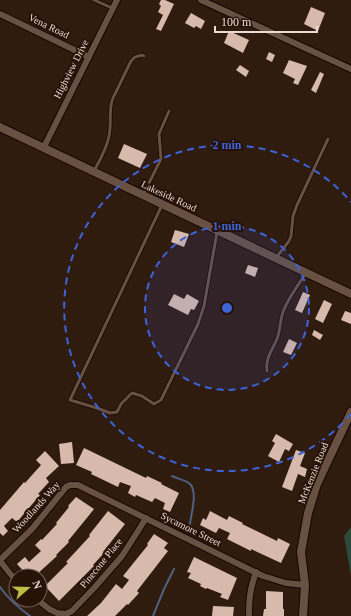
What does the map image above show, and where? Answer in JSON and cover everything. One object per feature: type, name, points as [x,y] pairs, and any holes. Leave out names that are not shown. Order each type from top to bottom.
[{"type":"street","name":"Highview Drive","points":[[44,147],[117,0]]},
{"type":"street","points":[[201,0],[351,69]]},
{"type":"street","name":"Vena Road","points":[[0,14],[88,57]]},
{"type":"street","name":"Lakeside Road","points":[[0,127],[351,294]]},
{"type":"street","name":"McKenzie Road","points":[[303,616],[305,585],[301,552],[308,513],[317,484],[351,412]]},
{"type":"street","name":"Sycamore Street","points":[[70,485],[84,488],[256,572],[286,583],[305,585]]},
{"type":"street","name":"Woodlands Way","points":[[0,561],[32,529],[66,487],[70,485]]},
{"type":"street","name":"Pinecone Place","points":[[48,608],[57,613],[66,614],[72,611],[122,556],[146,518]]},
{"type":"street","points":[[0,561],[8,571]]},
{"type":"street","points":[[249,616],[251,585],[256,572]]},
{"type":"lane","points":[[94,0],[113,8]]},
{"type":"lane","points":[[94,171],[110,135],[110,103],[131,61],[136,57],[142,55],[144,56]]},
{"type":"lane","points":[[143,195],[160,163],[159,134],[169,111]]},
{"type":"lane","points":[[276,258],[289,241],[293,216],[297,205],[328,139]]},
{"type":"lane","points":[[162,204],[70,400],[110,413],[117,412],[121,404],[132,393],[142,396],[154,404],[161,400],[198,324],[204,306],[218,230]]},
{"type":"lane","points":[[268,372],[266,364],[277,338],[286,305],[306,272]]},
{"type":"green space","points":[[351,527],[351,576],[344,536]]},
{"type":"building","points":[[161,0],[174,4],[161,31],[156,29],[163,15],[158,12],[161,6],[159,4]]},
{"type":"building","points":[[311,7],[325,13],[318,31],[304,24]]},
{"type":"building","points":[[191,13],[205,21],[201,29],[196,26],[194,28],[185,23]]},
{"type":"building","points":[[229,31],[249,40],[243,53],[224,43]]},
{"type":"building","points":[[269,52],[275,55],[272,62],[266,59]]},
{"type":"building","points":[[289,60],[307,66],[298,85],[293,83],[295,79],[283,73]]},
{"type":"building","points":[[240,65],[249,71],[246,77],[236,70]]},
{"type":"building","points":[[320,72],[324,74],[316,93],[311,90]]},
{"type":"building","points":[[124,144],[147,154],[140,168],[118,158]]},
{"type":"building","points":[[175,230],[189,234],[184,247],[171,242]]},
{"type":"building","points":[[248,265],[258,268],[255,277],[245,273]]},
{"type":"building","points":[[303,292],[310,295],[302,313],[295,310]]},
{"type":"building","points":[[174,294],[184,299],[187,294],[199,301],[194,310],[191,309],[188,315],[168,305]]},
{"type":"building","points":[[324,300],[332,304],[323,323],[315,319]]},
{"type":"building","points":[[345,311],[351,313],[351,324],[341,320]]},
{"type":"building","points":[[314,330],[323,335],[320,340],[312,335]]},
{"type":"building","points":[[289,339],[297,343],[291,355],[283,352]]},
{"type":"building","points":[[276,434],[293,444],[289,451],[285,449],[279,462],[268,456],[275,443],[272,441]]},
{"type":"building","points":[[72,442],[74,463],[61,464],[59,444]]},
{"type":"building","points":[[84,448],[146,478],[147,476],[162,483],[161,484],[179,493],[170,512],[163,509],[165,503],[155,498],[152,502],[136,495],[135,497],[128,493],[131,486],[120,482],[118,487],[91,474],[92,472],[76,465]]},
{"type":"building","points":[[296,450],[305,453],[300,466],[307,469],[305,477],[298,474],[292,491],[282,487]]},
{"type":"building","points":[[45,451],[59,466],[46,478],[49,482],[17,522],[12,518],[4,526],[8,531],[3,536],[0,533],[0,510],[41,465],[36,460]]},
{"type":"building","points":[[76,497],[94,509],[68,541],[69,542],[44,568],[21,568],[17,564],[25,557],[29,562],[41,551],[35,545],[41,539],[42,540],[57,524],[56,523],[69,507],[68,506]]},
{"type":"building","points":[[108,511],[125,524],[103,552],[104,553],[93,565],[94,566],[59,601],[48,589],[48,583],[68,563],[66,562],[90,536],[89,535]]},
{"type":"building","points":[[210,511],[227,520],[229,516],[277,541],[278,538],[290,544],[281,563],[251,549],[251,551],[227,539],[230,533],[219,528],[216,533],[200,525],[203,518],[206,520]]},
{"type":"building","points":[[154,534],[168,543],[164,548],[168,551],[137,591],[139,593],[115,616],[87,616],[101,603],[116,584],[122,589],[129,580],[123,576],[148,545],[147,544]]},
{"type":"building","points":[[194,557],[237,578],[228,600],[220,597],[222,594],[207,588],[206,589],[200,586],[201,584],[188,578],[191,573],[187,572]]},
{"type":"building","points":[[266,591],[283,592],[284,616],[263,616],[264,609],[266,609]]},
{"type":"building","points":[[213,606],[234,607],[233,616],[212,616]]},
{"type":"waterway","points":[[172,476],[186,481],[190,484],[194,492],[190,524]]},
{"type":"waterway","points":[[153,616],[174,569]]},
{"type":"waterway","points":[[0,587],[14,603],[30,616]]}]
